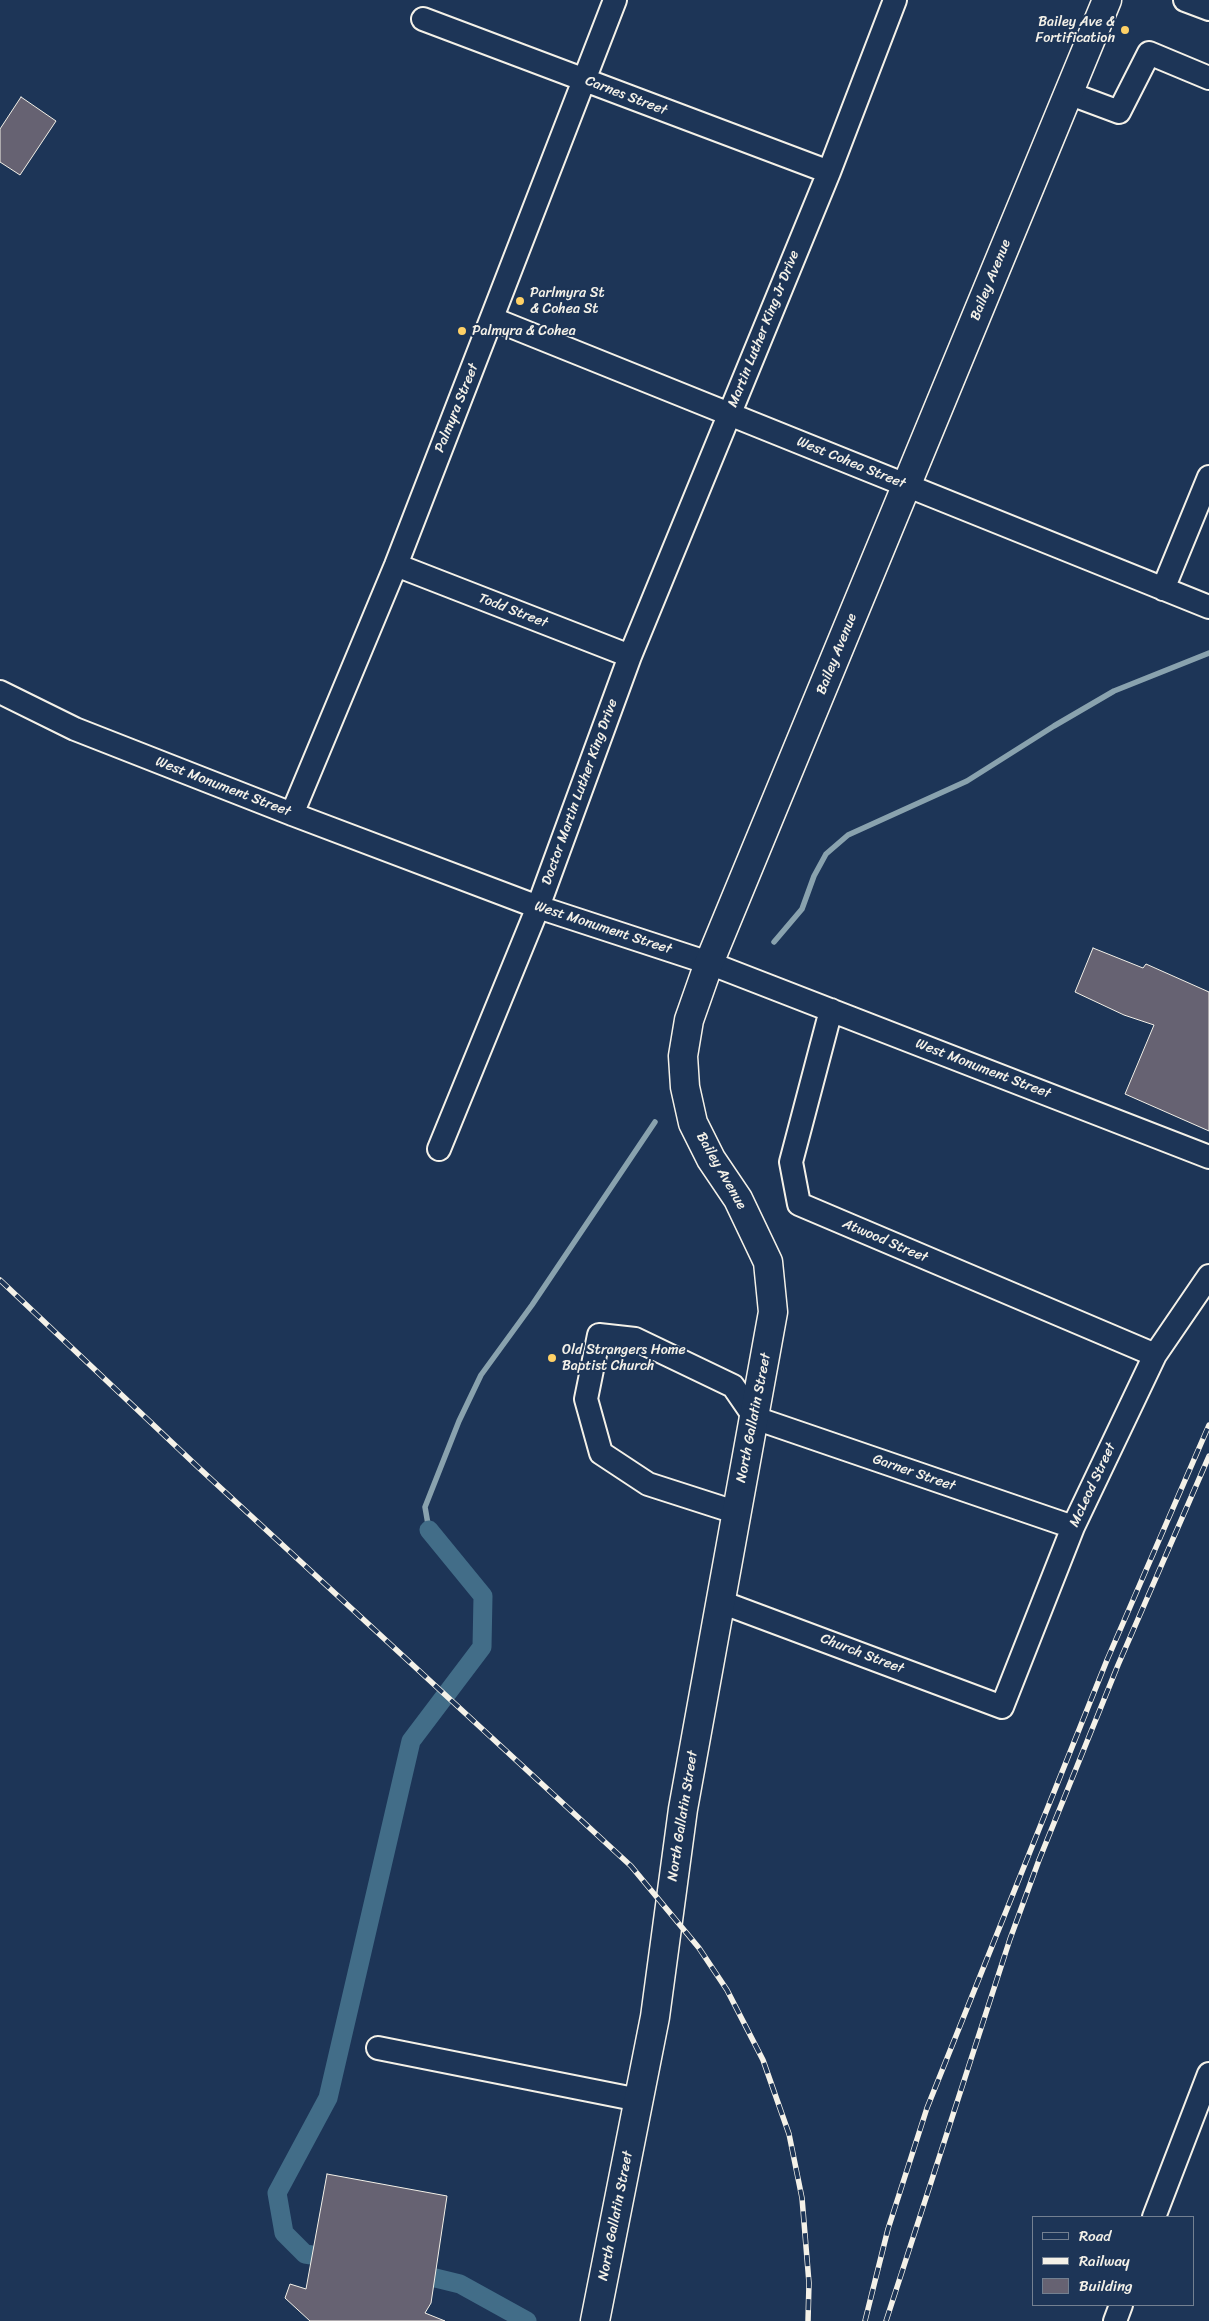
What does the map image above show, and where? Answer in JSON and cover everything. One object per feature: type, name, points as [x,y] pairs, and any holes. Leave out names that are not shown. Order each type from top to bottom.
[{"type":"main road","name":"Bailey Avenue","points":[[773,1312],[768,1262],[738,1199],[711,1159],[693,1123],[685,1087],[683,1056],[689,1020],[709,962],[1107,0]]},
{"type":"main road","name":"North Gallatin Street","points":[[597,2311],[654,2017],[683,1809],[736,1512],[756,1418],[773,1312]]},
{"type":"street","name":"Palmyra Street","points":[[292,814],[396,565],[493,319],[615,0]]},
{"type":"street","name":"Martin Luther King Jr Drive","points":[[630,656],[829,172],[895,0]]},
{"type":"street","name":"Carnes Street","points":[[423,20],[829,172]]},
{"type":"street","points":[[1068,93],[1119,112],[1149,53],[1209,78]]},
{"type":"street","name":"West Cohea Street","points":[[493,319],[1206,606]]},
{"type":"street","points":[[1163,588],[1209,477]]},
{"type":"street","name":"Todd Street","points":[[396,565],[630,656]]},
{"type":"street","name":"Doctor Martin Luther King Drive","points":[[439,1150],[538,907],[630,656]]},
{"type":"street","name":"West Monument Street","points":[[0,692],[75,729],[292,814],[538,907],[709,962],[1209,1157]]},
{"type":"street","name":"Atwood Street","points":[[831,1010],[791,1162],[799,1204],[1155,1355]]},
{"type":"street","name":"McLeod Street","points":[[1002,1707],[1073,1527],[1155,1355],[1209,1276]]},
{"type":"street","points":[[736,1512],[648,1484],[601,1453],[586,1399],[599,1335],[635,1339],[733,1386],[756,1418]]},
{"type":"street","name":"Garner Street","points":[[756,1418],[1073,1527]]},
{"type":"street","name":"Church Street","points":[[721,1602],[1002,1707]]},
{"type":"street","points":[[378,2048],[639,2100]]},
{"type":"street","points":[[1154,2216],[1209,2074]]},
{"type":"street","points":[[1115,2321],[1121,2306]]},
{"type":"building","points":[[21,97],[56,121],[20,175],[0,162],[0,129]]},
{"type":"building","points":[[1093,948],[1143,968],[1146,964],[1209,992],[1209,1131],[1125,1094],[1154,1025],[1124,1015],[1075,992]]},
{"type":"building","points":[[327,2174],[447,2196],[431,2303],[425,2313],[445,2321],[310,2321],[285,2298],[290,2284],[306,2289]]},
{"type":"waterway","points":[[774,942],[802,909],[814,876],[826,854],[848,835],[967,781],[1114,691],[1209,653]]},
{"type":"waterway","points":[[429,1530],[425,1507],[459,1421],[481,1375],[532,1305],[655,1122]]},
{"type":"waterway","points":[[337,2259],[305,2254],[284,2233],[277,2193],[328,2098],[411,1741],[482,1647],[483,1596],[429,1530]]},
{"type":"waterway","points":[[411,2272],[460,2284],[527,2321]]},
{"type":"railway","points":[[0,1280],[199,1468],[631,1866],[699,1948],[727,1990],[763,2060],[789,2134],[802,2198],[809,2283],[808,2321]]},
{"type":"railway","points":[[865,2321],[888,2229],[927,2108],[1107,1660],[1209,1425]]},
{"type":"railway","points":[[886,2321],[1010,1939],[1039,1860],[1118,1665],[1209,1456]]},
{"type":"place","name":"Bailey Ave & Fortification","points":[[1125,30]]},
{"type":"place","name":"Parlmyra St & Cohea St","points":[[520,301]]},
{"type":"place","name":"Palmyra & Cohea","points":[[462,331]]},
{"type":"place","name":"Old Strangers Home Baptist Church","points":[[552,1358]]}]
